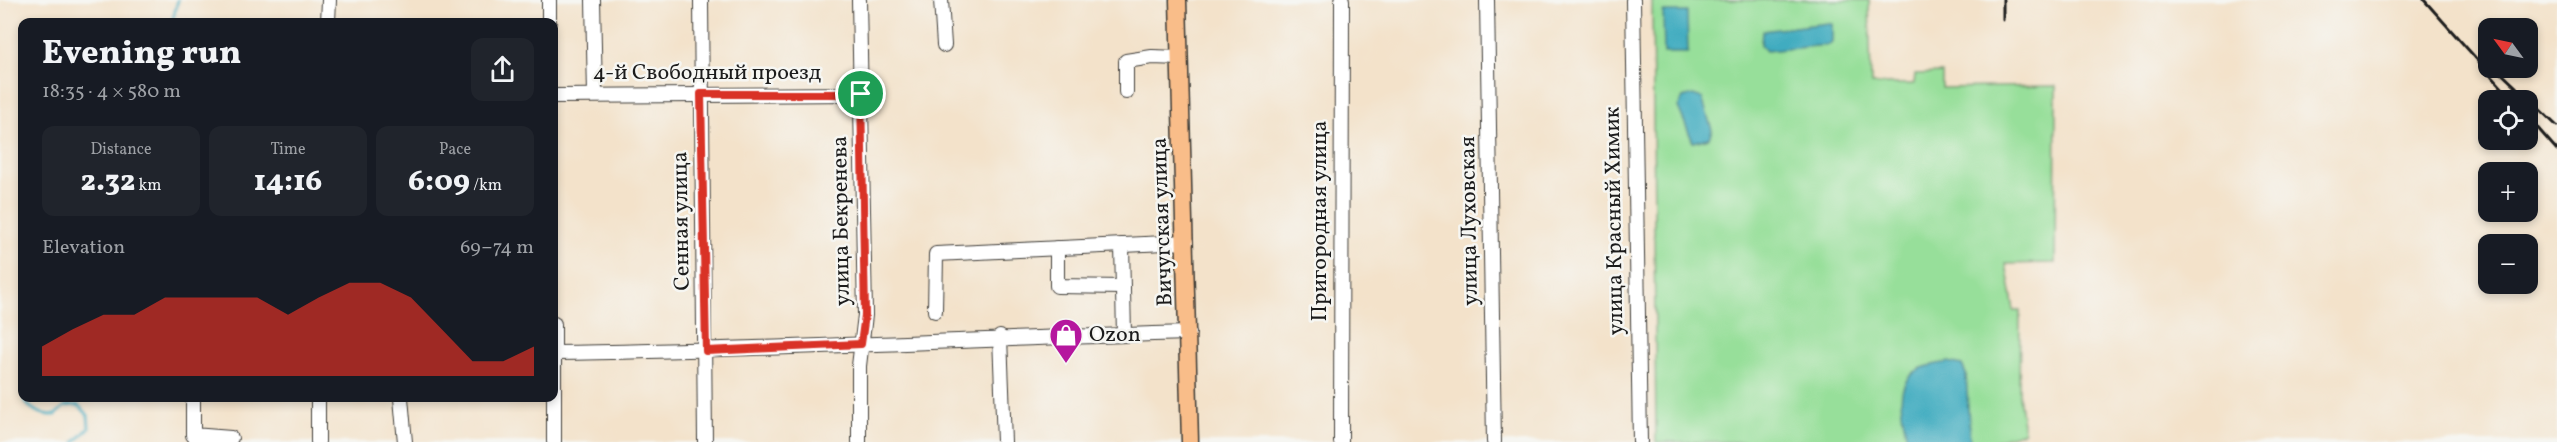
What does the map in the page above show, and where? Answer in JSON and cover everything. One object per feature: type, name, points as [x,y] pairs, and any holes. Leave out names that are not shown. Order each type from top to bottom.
[{"type":"main road","name":"Вичугская улица","points":[[1178,0],[1189,333],[1190,442]]},
{"type":"street","points":[[328,0],[328,18]]},
{"type":"street","points":[[549,0],[549,18]]},
{"type":"street","points":[[593,0],[595,94]]},
{"type":"street","name":"Сенная улица","points":[[701,0],[706,351],[705,442]]},
{"type":"street","name":"улица Бекренева","points":[[859,0],[865,315],[861,344],[859,442]]},
{"type":"street","points":[[941,0],[944,45]]},
{"type":"street","name":"Пригородная улица","points":[[1341,442],[1342,0]]},
{"type":"street","name":"улица Луховская","points":[[1487,0],[1494,442]]},
{"type":"street","name":"улица Красный Химик","points":[[1633,0],[1640,442]]},
{"type":"street","points":[[1126,92],[1126,61],[1152,57],[1180,58]]},
{"type":"street","name":"4-й Свободный проезд","points":[[558,96],[861,94]]},
{"type":"street","points":[[935,311],[936,254],[1186,242]]},
{"type":"street","points":[[1122,245],[1124,335]]},
{"type":"street","points":[[1057,248],[1057,286],[1123,287]]},
{"type":"street","points":[[558,353],[706,351],[1000,337],[1189,333]]},
{"type":"street","points":[[1000,337],[1004,442]]},
{"type":"street","points":[[193,402],[193,435],[231,438]]},
{"type":"street","points":[[318,402],[318,442]]},
{"type":"street","points":[[401,402],[405,442]]},
{"type":"street","points":[[554,402],[554,442]]},
{"type":"green space","points":[[1652,0],[1869,0],[1871,84],[1914,84],[1915,74],[1942,73],[1942,88],[2056,86],[2055,263],[2006,264],[2014,310],[2020,310],[2019,395],[2024,432],[1991,442],[1656,442]]},
{"type":"water","points":[[1663,12],[1687,12],[1688,53],[1664,53]]},
{"type":"water","points":[[1832,24],[1832,42],[1827,45],[1766,51],[1761,45],[1762,31]]},
{"type":"water","points":[[1693,95],[1702,98],[1712,130],[1709,138],[1693,142],[1678,107],[1683,98]]},
{"type":"water","points":[[1948,362],[1962,365],[1966,374],[1970,442],[1908,442],[1901,402],[1905,383],[1920,369]]},
{"type":"waterway","points":[[173,18],[178,0]]},
{"type":"waterway","points":[[25,402],[38,412],[55,415],[65,406],[78,405],[88,415],[89,428],[75,442]]},
{"type":"railway","points":[[2003,0],[2003,20]]},
{"type":"railway","points":[[2424,0],[2504,90]]},
{"type":"railway","points":[[2507,78],[2557,126]]},
{"type":"railway","points":[[2538,128],[2557,150]]},
{"type":"place","name":"Ozon","points":[[1066,364]]},
{"type":"route","points":[[701,94],[861,94],[865,315],[861,344],[706,351],[701,94]]}]
